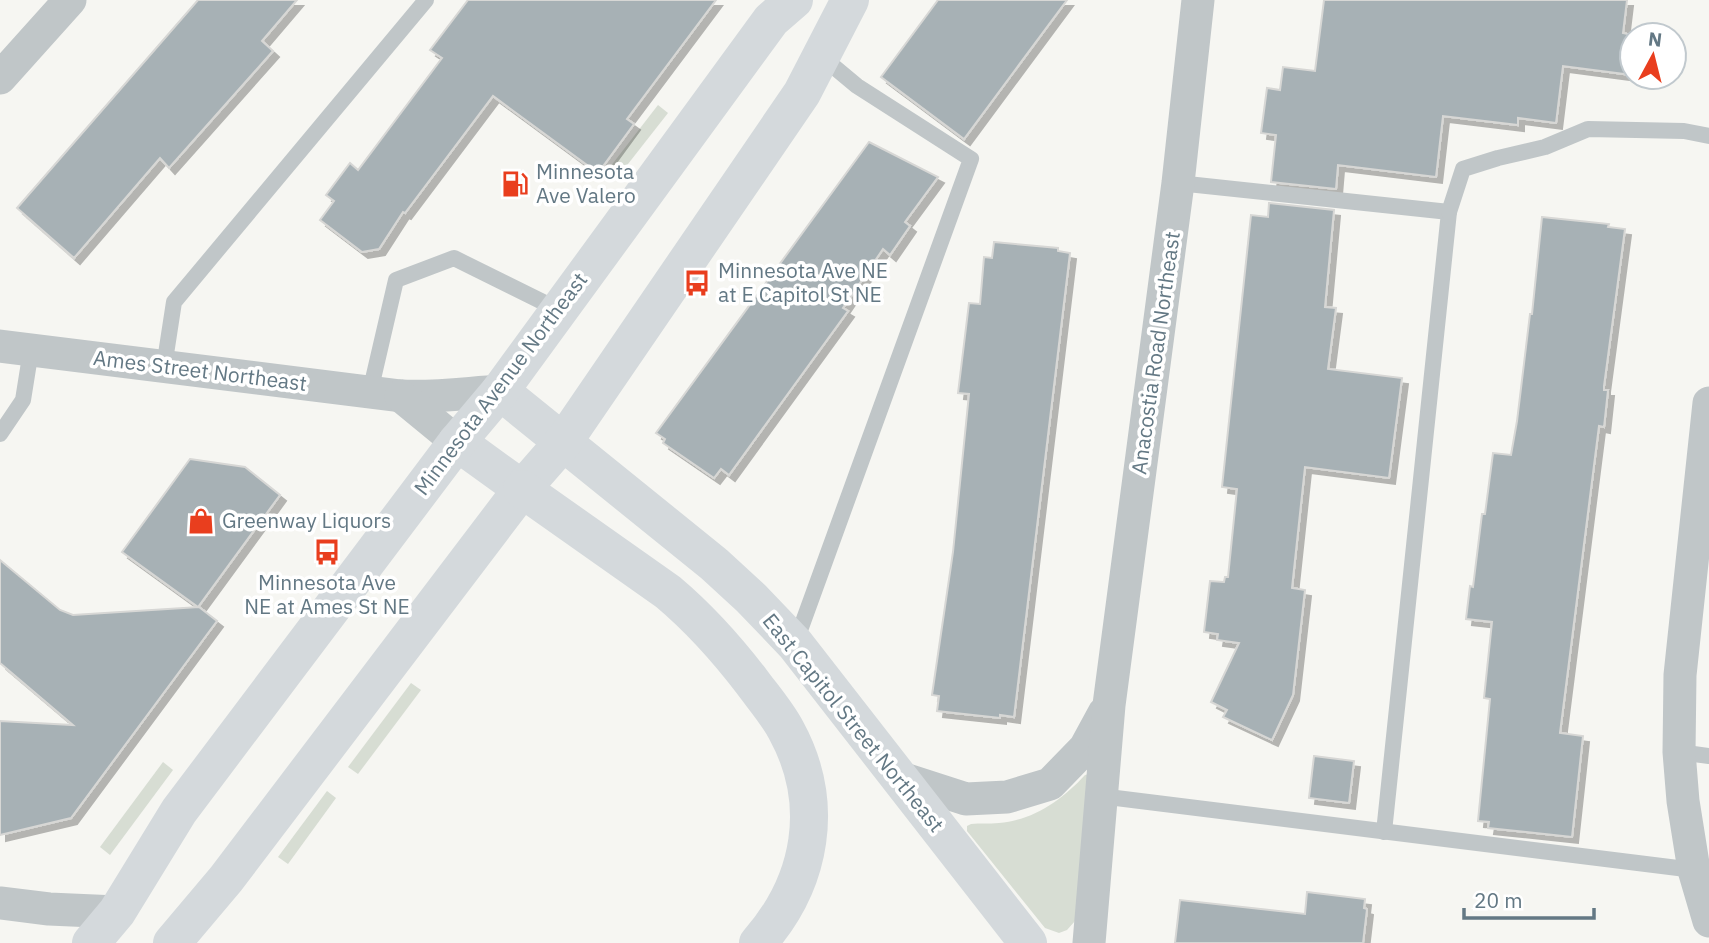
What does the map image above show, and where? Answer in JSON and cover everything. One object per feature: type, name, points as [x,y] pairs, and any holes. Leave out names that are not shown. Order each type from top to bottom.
[{"type":"main road","name":"Minnesota Avenue Northeast","points":[[104,927],[179,811],[457,442],[500,391],[771,20],[794,0]]},
{"type":"main road","points":[[176,937],[226,879],[522,489],[564,441],[802,93],[850,0]]},
{"type":"main road","points":[[500,391],[564,441]]},
{"type":"main road","name":"East Capitol Street Northeast","points":[[564,441],[598,473],[714,564],[795,644],[1028,943]]},
{"type":"main road","points":[[457,442],[668,592],[689,610],[722,642],[785,728],[798,755],[806,785],[809,815],[807,845],[791,898],[758,943]]},
{"type":"street","points":[[0,78],[70,0]]},
{"type":"street","name":"Anacostia Road Northeast","points":[[1089,943],[1109,705],[1178,183],[1198,0]]},
{"type":"street","name":"Ames Street Northeast","points":[[15,348],[386,394],[424,397],[500,391]]},
{"type":"street","points":[[386,394],[457,442]]},
{"type":"street","points":[[1709,406],[1680,675],[1694,754],[1683,801],[1694,870],[1709,921]]},
{"type":"street","name":"Anacostia Road Northeast","points":[[898,777],[966,799],[1007,797],[1050,784],[1085,748],[1109,705]]},
{"type":"street","points":[[0,903],[49,909],[104,927]]},
{"type":"lane","points":[[164,367],[174,302],[426,0]]},
{"type":"lane","points":[[795,644],[971,159],[857,86],[821,57]]},
{"type":"lane","points":[[1384,832],[1449,212],[1463,169],[1545,147],[1588,129],[1684,131],[1709,136]]},
{"type":"lane","points":[[1178,183],[1449,212]]},
{"type":"lane","points":[[386,394],[396,280],[454,258],[559,310]]},
{"type":"lane","points":[[0,434],[23,400],[15,348]]},
{"type":"lane","points":[[1100,796],[1694,870]]},
{"type":"shaded area","points":[[658,105],[668,113],[617,178],[607,171]]},
{"type":"shaded area","points":[[411,683],[421,690],[358,774],[348,767]]},
{"type":"shaded area","points":[[163,762],[173,770],[110,855],[100,847]]},
{"type":"shaded area","points":[[1089,774],[1075,921],[1067,930],[1059,933],[1045,928],[967,831],[967,826],[1012,821],[1036,813],[1067,793]]},
{"type":"shaded area","points":[[327,791],[336,798],[288,864],[278,857]]},
{"type":"building","points":[[198,0],[297,0],[262,41],[273,51],[169,168],[160,158],[74,258],[17,208]]},
{"type":"building","points":[[468,0],[716,0],[627,119],[634,124],[598,173],[493,96],[405,213],[403,212],[379,249],[362,252],[320,220],[334,201],[326,195],[350,163],[358,170],[442,58],[430,50]]},
{"type":"building","points":[[938,0],[1067,0],[964,139],[881,77]]},
{"type":"building","points":[[1324,0],[1627,0],[1624,21],[1618,21],[1618,73],[1563,66],[1556,123],[1518,118],[1518,125],[1443,116],[1436,177],[1338,165],[1336,189],[1271,182],[1276,135],[1261,133],[1267,88],[1280,90],[1283,67],[1315,71]]},
{"type":"building","points":[[869,142],[938,177],[905,222],[910,226],[890,255],[883,249],[843,308],[848,311],[729,475],[721,469],[714,478],[663,443],[665,439],[656,433]]},
{"type":"building","points":[[1269,203],[1334,210],[1325,307],[1336,308],[1328,369],[1402,378],[1389,478],[1305,467],[1292,588],[1305,590],[1293,695],[1272,740],[1223,717],[1227,710],[1211,702],[1239,643],[1217,640],[1218,634],[1204,632],[1210,581],[1224,582],[1225,577],[1228,577],[1237,489],[1222,487],[1251,215],[1268,217]]},
{"type":"building","points":[[1542,217],[1609,224],[1608,227],[1625,229],[1604,386],[1604,390],[1608,390],[1604,427],[1599,426],[1560,733],[1583,736],[1572,837],[1488,828],[1489,822],[1478,821],[1490,699],[1484,698],[1492,622],[1466,619],[1493,453],[1511,455],[1532,314]]},
{"type":"building","points":[[994,242],[1058,248],[1058,251],[1070,253],[1014,717],[1000,715],[1000,718],[937,711],[939,696],[932,695],[953,552],[969,394],[958,393],[969,303],[980,304],[984,257],[992,258]]},
{"type":"building","points":[[190,459],[245,467],[280,495],[198,607],[122,552]]},
{"type":"building","points":[[0,560],[60,610],[73,615],[199,607],[217,621],[71,818],[0,835],[0,721],[73,725],[0,663]]},
{"type":"building","points":[[1314,756],[1354,761],[1349,803],[1309,798]]},
{"type":"building","points":[[1307,892],[1365,899],[1364,908],[1367,909],[1363,943],[1175,943],[1180,900],[1305,914]]},
{"type":"place","name":"Minnesota Ave Valero","points":[[515,184]]},
{"type":"place","name":"Minnesota Ave NE at E Capitol St NE","points":[[697,283]]},
{"type":"place","name":"Greenway Liquors","points":[[201,521]]},
{"type":"place","name":"Minnesota Ave NE at Ames St NE","points":[[327,552]]}]
